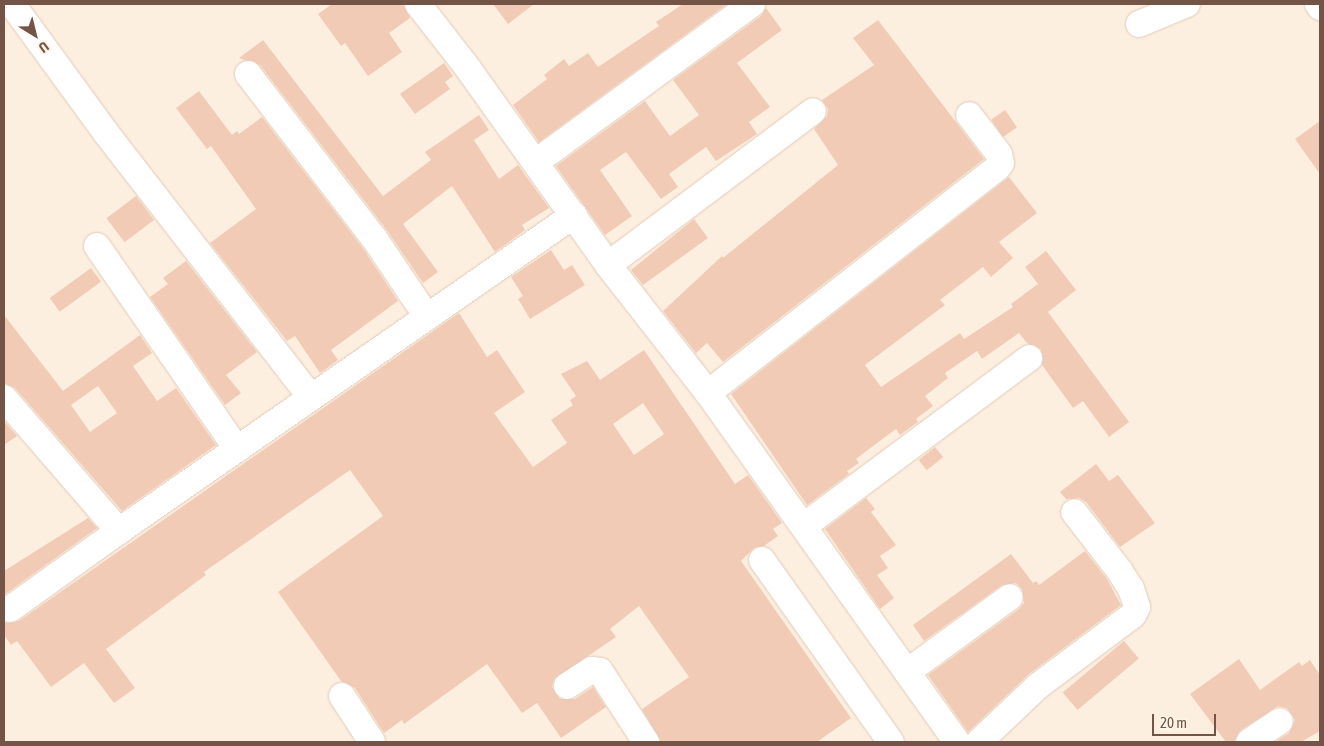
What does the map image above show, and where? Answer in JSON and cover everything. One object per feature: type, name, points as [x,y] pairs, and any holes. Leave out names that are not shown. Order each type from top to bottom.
[{"type":"street","points":[[12,4],[106,133],[311,397]]},
{"type":"street","points":[[418,4],[536,162],[608,266],[708,393],[957,742]]},
{"type":"street","points":[[536,162],[752,4]]},
{"type":"street","points":[[1139,24],[1187,4]]},
{"type":"street","points":[[248,74],[374,238],[427,316]]},
{"type":"street","points":[[608,266],[813,111]]},
{"type":"street","points":[[708,393],[1002,163],[999,154],[969,115]]},
{"type":"street","points":[[10,609],[119,531],[574,215]]},
{"type":"street","points":[[97,246],[237,449]]},
{"type":"street","points":[[804,526],[1028,358]]},
{"type":"street","points":[[4,398],[119,531]]},
{"type":"street","points":[[980,742],[1038,686],[1133,615],[1137,607],[1131,588],[1074,512]]},
{"type":"street","points":[[762,560],[891,742]]},
{"type":"street","points":[[907,672],[1010,597]]},
{"type":"street","points":[[567,686],[592,670],[600,671],[646,742]]},
{"type":"street","points":[[342,696],[372,742]]},
{"type":"street","points":[[1249,742],[1280,721]]},
{"type":"building","points":[[332,4],[403,4],[410,18],[389,33],[402,52],[368,76],[345,43],[341,46],[318,14]]},
{"type":"building","points":[[493,4],[534,4],[508,24]]},
{"type":"building","points":[[683,4],[727,4],[539,142],[513,105],[547,79],[544,75],[564,59],[569,66],[588,53],[598,67],[659,26],[656,22]]},
{"type":"building","points":[[766,8],[782,30],[737,63],[770,107],[749,122],[757,134],[716,161],[706,147],[669,174],[678,187],[661,199],[626,152],[600,170],[632,216],[605,235],[556,166],[645,101],[670,136],[699,115],[673,80],[761,16]]},
{"type":"building","points":[[878,20],[984,159],[723,362],[707,343],[696,353],[663,311],[722,256],[723,258],[838,165],[814,129],[827,116],[828,109],[822,100],[874,65],[853,38]]},
{"type":"building","points":[[263,40],[383,196],[431,160],[425,152],[479,115],[489,130],[474,140],[499,179],[518,165],[549,208],[522,225],[525,230],[495,252],[452,186],[403,224],[438,272],[423,283],[386,229],[260,65],[239,58]]},
{"type":"building","points":[[444,63],[453,76],[445,82],[450,89],[415,114],[400,94]]},
{"type":"building","points":[[199,91],[232,135],[237,131],[239,134],[262,117],[362,247],[398,301],[331,350],[338,360],[320,373],[295,336],[287,341],[210,243],[256,209],[211,146],[207,149],[176,108]]},
{"type":"building","points":[[1005,110],[1017,127],[1003,137],[991,120]]},
{"type":"building","points":[[1320,121],[1320,174],[1295,139]]},
{"type":"building","points":[[1009,177],[1037,213],[999,242],[1013,258],[991,277],[983,267],[940,300],[945,305],[865,365],[881,387],[960,333],[964,339],[1013,307],[1011,304],[1038,284],[1025,267],[1046,251],[1076,290],[1048,312],[1129,422],[1109,437],[1083,401],[1073,408],[1042,365],[1041,349],[1027,343],[1019,333],[982,359],[977,351],[945,373],[948,378],[925,396],[933,406],[916,419],[918,422],[900,435],[896,429],[869,449],[856,459],[859,463],[847,471],[849,474],[807,505],[731,394]]},
{"type":"building","points":[[136,196],[154,220],[125,242],[106,218]]},
{"type":"building","points":[[694,219],[708,238],[643,285],[631,270]]},
{"type":"building","points":[[551,250],[564,270],[572,265],[585,285],[530,319],[518,299],[523,296],[511,277]]},
{"type":"building","points":[[186,261],[257,352],[226,375],[241,393],[225,405],[150,297],[168,284],[163,278]]},
{"type":"building","points":[[91,268],[101,282],[60,312],[50,298]]},
{"type":"building","points":[[459,313],[487,357],[497,350],[525,392],[494,413],[533,467],[567,443],[551,420],[573,405],[570,400],[576,396],[561,374],[587,361],[600,380],[644,350],[735,484],[748,475],[782,523],[773,529],[778,536],[764,546],[754,548],[741,561],[851,718],[817,742],[661,742],[642,709],[689,677],[639,606],[610,629],[616,637],[554,679],[552,687],[560,699],[575,699],[593,687],[606,707],[561,738],[537,703],[522,713],[487,664],[404,724],[402,720],[384,733],[355,688],[341,681],[278,592],[383,516],[350,470],[204,572],[206,575],[106,649],[135,688],[114,703],[84,663],[51,687],[17,641],[11,645],[4,635],[4,623],[19,621]],"holes":[[[643,403],[664,434],[634,455],[613,424]]]},
{"type":"building","points":[[4,315],[63,391],[140,335],[152,353],[133,366],[157,401],[176,388],[216,445],[122,511],[15,388],[4,383]],"holes":[[[98,386],[117,413],[90,432],[71,405]]]},
{"type":"building","points":[[4,421],[17,436],[4,445]]},
{"type":"building","points":[[935,447],[943,457],[927,470],[919,460]]},
{"type":"building","points":[[1096,464],[1109,481],[1118,475],[1155,523],[1120,547],[1086,502],[1079,498],[1066,499],[1060,492]]},
{"type":"building","points":[[866,498],[875,509],[871,512],[896,545],[880,556],[888,568],[877,575],[894,598],[880,609],[825,529]]},
{"type":"building","points":[[88,518],[97,528],[4,595],[4,571]]},
{"type":"building","points":[[1085,551],[1107,579],[1121,605],[1029,674],[968,732],[928,675],[1019,609],[1024,603],[1022,589],[1016,583],[1002,585],[924,641],[913,625],[1011,554],[1033,583],[1036,581],[1039,585]]},
{"type":"building","points":[[1124,641],[1139,659],[1078,710],[1063,692]]},
{"type":"building","points":[[1239,659],[1260,690],[1299,662],[1302,666],[1310,660],[1320,675],[1320,731],[1301,742],[1275,742],[1289,733],[1295,720],[1287,708],[1278,706],[1241,730],[1234,742],[1226,742],[1190,694]]}]
